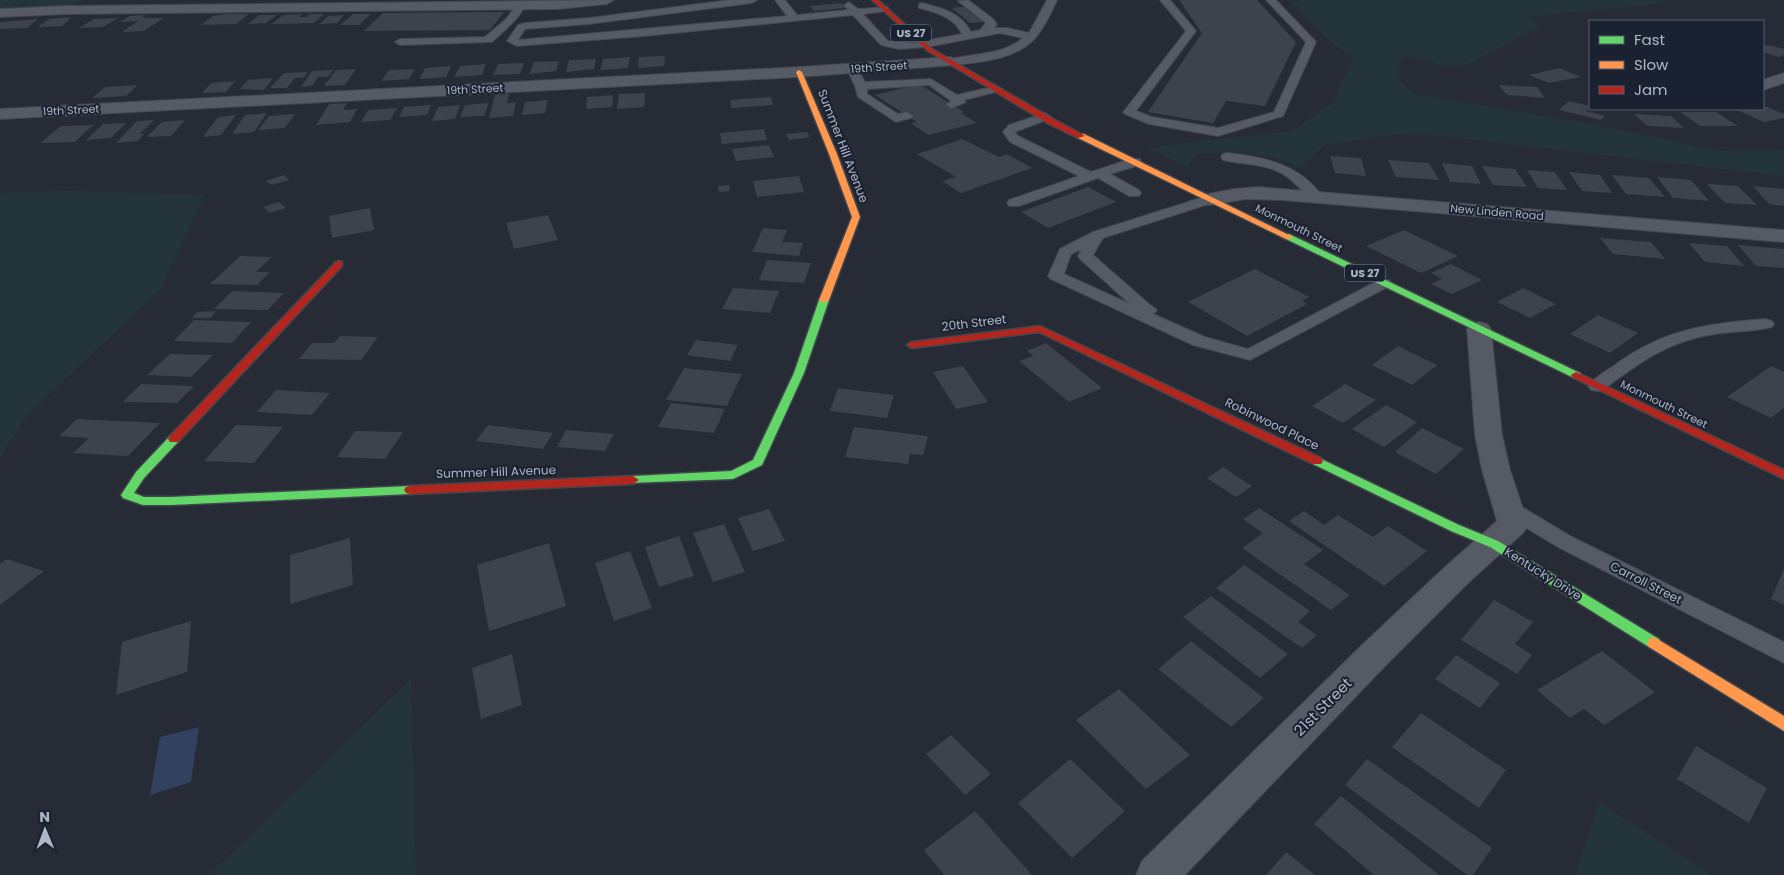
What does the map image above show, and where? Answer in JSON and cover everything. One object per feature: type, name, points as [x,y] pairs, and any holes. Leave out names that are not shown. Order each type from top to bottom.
[{"type":"street","points":[[0,13],[66,10],[557,5],[607,0]]},
{"type":"street","name":"Monmouth Street","points":[[875,0],[922,44],[1045,118],[1784,476]]},
{"type":"street","name":"19th Street","points":[[0,114],[799,72],[950,62]]},
{"type":"street","name":"Summer Hill Avenue","points":[[339,264],[140,476],[127,495],[144,501],[171,501],[733,475],[758,462],[762,454],[799,373],[815,322],[856,217],[833,154],[799,72]]},
{"type":"street","points":[[1764,85],[1784,78]]},
{"type":"street","name":"New Linden Road","points":[[1210,198],[1243,193],[1316,197],[1784,236]]},
{"type":"street","name":"20th Street","points":[[912,345],[1040,329]]},
{"type":"street","name":"Robinwood Place","points":[[1040,329],[1262,433],[1455,528],[1494,544]]},
{"type":"street","name":"Kentucky Drive","points":[[1479,329],[1482,402],[1496,469],[1510,509],[1513,524],[1494,544],[1783,723]]},
{"type":"street","name":"21st Street","points":[[1157,875],[1436,594],[1494,544]]},
{"type":"lane","points":[[752,0],[589,21],[526,26],[521,27],[512,41],[517,43],[644,33],[885,9]]},
{"type":"lane","points":[[780,0],[794,18]]},
{"type":"lane","points":[[845,0],[885,43],[900,46],[1002,30],[1031,37]]},
{"type":"lane","points":[[962,0],[992,24],[981,34]]},
{"type":"lane","points":[[950,62],[972,60],[1002,52],[1022,44],[1031,37],[1040,25],[1052,0]]},
{"type":"lane","points":[[1164,0],[1191,30],[1129,112],[1149,120],[1218,132],[1279,114],[1311,42],[1271,0]]},
{"type":"lane","points":[[400,42],[488,40],[509,21],[521,5]]},
{"type":"lane","points":[[922,6],[945,12],[964,26],[968,36]]},
{"type":"lane","points":[[852,69],[861,86],[862,95],[885,106],[896,118],[907,116]]},
{"type":"lane","points":[[861,86],[932,82],[940,93],[955,101],[996,89]]},
{"type":"lane","points":[[1045,118],[1013,128],[1009,132],[1014,138],[1134,193]]},
{"type":"lane","points":[[1227,157],[1275,164],[1288,170],[1310,188],[1316,197]]},
{"type":"lane","points":[[1014,203],[1135,162]]},
{"type":"lane","points":[[1210,198],[1098,235],[1065,252],[1056,276],[1198,341],[1250,355],[1384,283]]},
{"type":"lane","points":[[1098,235],[1085,256],[1143,307],[1220,340],[1255,342],[1314,312],[1337,308]]},
{"type":"lane","points":[[1597,386],[1635,358],[1661,343],[1732,326],[1766,324]]},
{"type":"lane","name":"Carroll Street","points":[[1510,509],[1565,542],[1784,653]]},
{"type":"shaded area","points":[[0,0],[83,0],[66,10],[0,13]]},
{"type":"shaded area","points":[[1302,0],[1664,0],[1658,4],[1532,16],[1532,21],[1540,26],[1468,64],[1440,65],[1418,58],[1402,58],[1399,63],[1400,81],[1414,94],[1584,123],[1721,151],[1784,150],[1784,176],[1433,135],[1397,134],[1325,145],[1300,167],[1275,158],[1249,154],[1196,153],[1189,167],[1147,148],[1292,131],[1333,103],[1352,58],[1330,41],[1290,3]]},
{"type":"shaded area","points":[[69,191],[205,195],[160,290],[28,414],[0,458],[0,193]]},
{"type":"shaded area","points":[[411,679],[416,875],[209,875]]},
{"type":"shaded area","points":[[1599,802],[1712,875],[1575,875]]},
{"type":"water","points":[[199,727],[191,782],[150,795],[160,737]]},
{"type":"building","points":[[1179,0],[1257,0],[1296,42],[1265,106],[1226,101],[1213,123],[1148,112],[1202,33]]},
{"type":"building","points":[[841,3],[845,8],[814,11],[810,6]]},
{"type":"building","points":[[967,6],[985,22],[970,23],[952,8]]},
{"type":"building","points":[[504,12],[490,30],[364,31],[383,13]]},
{"type":"building","points":[[249,14],[236,24],[201,25],[213,16]]},
{"type":"building","points":[[303,14],[299,17],[306,17],[310,14],[324,14],[314,23],[272,24],[283,15]]},
{"type":"building","points":[[353,14],[371,14],[359,25],[340,25]]},
{"type":"building","points":[[146,15],[141,18],[164,18],[144,31],[122,32],[138,21],[120,22],[129,16]]},
{"type":"building","points":[[259,15],[277,15],[266,23],[248,24]]},
{"type":"building","points":[[344,15],[337,23],[320,24],[328,16]]},
{"type":"building","points":[[72,17],[62,26],[38,27],[49,19]]},
{"type":"building","points":[[118,18],[103,27],[79,28],[94,19]]},
{"type":"building","points":[[38,19],[27,28],[0,29],[0,22]]},
{"type":"building","points":[[1767,45],[1784,49],[1784,55],[1779,57],[1764,52],[1764,46]]},
{"type":"building","points":[[665,56],[664,66],[638,68],[639,57]]},
{"type":"building","points":[[630,57],[628,68],[600,70],[603,59]]},
{"type":"building","points":[[596,59],[594,69],[566,72],[569,60]]},
{"type":"building","points":[[559,61],[556,71],[529,74],[534,62]]},
{"type":"building","points":[[524,63],[520,74],[493,75],[498,64]]},
{"type":"building","points":[[486,64],[482,75],[454,77],[460,66]]},
{"type":"building","points":[[451,66],[446,77],[419,79],[425,68]]},
{"type":"building","points":[[1560,68],[1581,77],[1549,83],[1529,75]]},
{"type":"building","points":[[356,69],[345,85],[324,86],[336,70]]},
{"type":"building","points":[[415,69],[409,79],[381,81],[389,70]]},
{"type":"building","points":[[333,70],[328,77],[318,77],[312,86],[301,87],[312,71]]},
{"type":"building","points":[[308,72],[303,78],[295,78],[287,88],[270,88],[284,73]]},
{"type":"building","points":[[273,78],[264,90],[240,89],[248,80]]},
{"type":"building","points":[[235,81],[226,92],[202,93],[211,83]]},
{"type":"building","points":[[919,84],[964,112],[961,113],[977,123],[928,135],[911,123],[917,122],[875,95]]},
{"type":"building","points":[[138,85],[126,96],[92,98],[105,87]]},
{"type":"building","points":[[1499,85],[1537,87],[1545,98],[1507,95]]},
{"type":"building","points":[[645,93],[644,107],[617,109],[619,94]]},
{"type":"building","points":[[509,94],[507,103],[516,102],[513,116],[489,118],[495,95]]},
{"type":"building","points":[[613,95],[612,107],[586,109],[587,97]]},
{"type":"building","points":[[771,97],[773,105],[731,108],[730,100]]},
{"type":"building","points":[[548,100],[545,113],[522,115],[525,102]]},
{"type":"building","points":[[1569,101],[1589,106],[1586,111],[1605,116],[1601,120],[1559,110]]},
{"type":"building","points":[[347,103],[343,110],[357,109],[350,122],[316,125],[329,104]]},
{"type":"building","points":[[489,103],[484,116],[460,117],[465,105]]},
{"type":"building","points":[[431,105],[427,115],[399,117],[404,107]]},
{"type":"building","points":[[460,105],[455,119],[432,121],[438,107]]},
{"type":"building","points":[[1764,107],[1767,107],[1784,114],[1784,118],[1764,122],[1739,111],[1764,110]]},
{"type":"building","points":[[397,108],[390,120],[361,122],[368,110]]},
{"type":"building","points":[[1680,112],[1716,112],[1738,126],[1700,126]]},
{"type":"building","points":[[267,113],[254,132],[232,134],[245,115]]},
{"type":"building","points":[[295,114],[285,128],[258,130],[269,116]]},
{"type":"building","points":[[1634,114],[1671,116],[1684,128],[1647,126]]},
{"type":"building","points":[[236,115],[221,135],[203,137],[218,117]]},
{"type":"building","points":[[154,120],[140,134],[144,134],[138,141],[116,143],[137,121]]},
{"type":"building","points":[[185,120],[171,136],[147,137],[162,122]]},
{"type":"building","points":[[126,123],[111,138],[86,140],[103,124]]},
{"type":"building","points":[[93,125],[75,142],[40,143],[61,126]]},
{"type":"building","points":[[764,129],[767,140],[722,144],[720,133]]},
{"type":"building","points":[[807,132],[810,137],[789,140],[786,134]]},
{"type":"building","points":[[962,139],[999,157],[1007,154],[1032,168],[961,193],[942,181],[956,177],[917,154]]},
{"type":"building","points":[[769,145],[774,157],[736,161],[732,149]]},
{"type":"building","points":[[1330,156],[1361,158],[1366,176],[1335,173]]},
{"type":"building","points":[[1388,160],[1429,163],[1439,180],[1396,177]]},
{"type":"building","points":[[1442,163],[1472,166],[1481,184],[1450,182]]},
{"type":"building","points":[[1482,166],[1515,169],[1527,187],[1493,185]]},
{"type":"building","points":[[1527,170],[1555,172],[1567,190],[1538,188]]},
{"type":"building","points":[[1569,172],[1600,175],[1612,193],[1582,191]]},
{"type":"building","points":[[284,175],[289,180],[271,185],[266,181]]},
{"type":"building","points":[[1612,175],[1649,178],[1665,197],[1626,194]]},
{"type":"building","points":[[799,176],[804,192],[757,197],[753,181]]},
{"type":"building","points":[[1657,177],[1691,180],[1709,201],[1673,198]]},
{"type":"building","points":[[1707,184],[1738,186],[1757,205],[1725,203]]},
{"type":"building","points":[[729,185],[730,191],[719,192],[718,186]]},
{"type":"building","points":[[1753,186],[1784,189],[1784,206],[1769,204]]},
{"type":"building","points":[[1088,187],[1116,202],[1048,228],[1021,212]]},
{"type":"building","points":[[279,202],[286,208],[270,213],[263,207]]},
{"type":"building","points":[[370,208],[374,230],[332,238],[329,216]]},
{"type":"building","points":[[548,215],[558,240],[514,249],[506,223]]},
{"type":"building","points":[[763,228],[787,230],[782,242],[803,243],[799,256],[752,252]]},
{"type":"building","points":[[1404,230],[1458,256],[1421,273],[1366,246]]},
{"type":"building","points":[[1600,238],[1651,242],[1665,259],[1613,254]]},
{"type":"building","points":[[1689,243],[1727,246],[1744,266],[1705,262]]},
{"type":"building","points":[[1738,245],[1784,249],[1784,268],[1756,266]]},
{"type":"building","points":[[240,256],[272,257],[256,272],[270,272],[257,285],[210,284]]},
{"type":"building","points":[[767,260],[811,263],[804,283],[759,280]]},
{"type":"building","points":[[1451,264],[1482,280],[1452,294],[1431,284],[1442,279],[1431,273]]},
{"type":"building","points":[[1255,269],[1309,297],[1302,301],[1307,304],[1247,336],[1188,302]]},
{"type":"building","points":[[733,288],[779,291],[770,313],[722,309]]},
{"type":"building","points":[[1523,288],[1556,304],[1530,318],[1497,302]]},
{"type":"building","points":[[232,291],[284,293],[268,310],[214,309]]},
{"type":"building","points":[[216,311],[211,318],[192,318],[197,312]]},
{"type":"building","points":[[1598,315],[1638,333],[1610,353],[1570,334]]},
{"type":"building","points":[[194,320],[251,322],[232,343],[174,341]]},
{"type":"building","points":[[340,336],[378,337],[361,360],[299,359],[312,343],[334,343]]},
{"type":"building","points":[[696,340],[738,345],[730,361],[687,355]]},
{"type":"building","points":[[1046,343],[1102,388],[1069,402],[1019,361],[1033,356],[1027,351]]},
{"type":"building","points":[[1398,346],[1437,365],[1412,385],[1372,365]]},
{"type":"building","points":[[170,354],[213,355],[191,377],[147,375]]},
{"type":"building","points":[[963,366],[988,402],[956,409],[933,372]]},
{"type":"building","points":[[1771,366],[1784,372],[1784,408],[1771,418],[1727,397]]},
{"type":"building","points":[[684,368],[742,374],[727,406],[666,400]]},
{"type":"building","points":[[141,384],[194,386],[177,403],[123,402]]},
{"type":"building","points":[[1345,384],[1376,400],[1343,423],[1312,406]]},
{"type":"building","points":[[838,388],[894,395],[887,418],[830,411]]},
{"type":"building","points":[[276,390],[330,393],[312,415],[257,412]]},
{"type":"building","points":[[671,403],[725,409],[714,433],[658,427]]},
{"type":"building","points":[[1386,405],[1417,422],[1384,447],[1352,429]]},
{"type":"building","points":[[77,419],[160,423],[128,456],[73,453],[89,438],[59,436]]},
{"type":"building","points":[[236,425],[283,427],[254,463],[204,461]]},
{"type":"building","points":[[488,425],[553,433],[543,449],[476,441]]},
{"type":"building","points":[[854,427],[928,436],[923,455],[910,454],[908,464],[845,457]]},
{"type":"building","points":[[1422,428],[1464,449],[1436,474],[1395,452]]},
{"type":"building","points":[[566,430],[614,434],[605,451],[557,447]]},
{"type":"building","points":[[355,431],[403,432],[385,459],[337,457]]},
{"type":"building","points":[[1223,467],[1252,486],[1236,497],[1207,478]]},
{"type":"building","points":[[1259,508],[1323,550],[1304,564],[1350,595],[1331,610],[1242,548],[1263,533],[1243,519]]},
{"type":"building","points":[[769,509],[785,541],[753,551],[738,518]]},
{"type":"building","points":[[1304,511],[1324,525],[1338,515],[1373,537],[1388,526],[1427,551],[1384,586],[1289,521]]},
{"type":"building","points":[[724,524],[745,572],[713,582],[693,533]]},
{"type":"building","points":[[679,536],[694,576],[659,587],[645,547]]},
{"type":"building","points":[[350,538],[353,585],[290,604],[290,555]]},
{"type":"building","points":[[549,543],[566,606],[489,631],[477,565]]},
{"type":"building","points":[[630,551],[652,608],[614,621],[595,563]]},
{"type":"building","points":[[7,559],[44,571],[0,605],[0,564]]},
{"type":"building","points":[[1244,565],[1310,611],[1298,622],[1317,635],[1302,648],[1216,588]]},
{"type":"building","points":[[1784,569],[1784,605],[1771,599]]},
{"type":"building","points":[[1211,596],[1288,654],[1260,678],[1183,617]]},
{"type":"building","points":[[1494,600],[1533,622],[1515,644],[1532,655],[1517,674],[1461,640]]},
{"type":"building","points":[[191,621],[187,672],[116,695],[122,642]]},
{"type":"building","points":[[1191,641],[1264,698],[1231,727],[1158,669]]},
{"type":"building","points":[[1602,651],[1655,692],[1604,725],[1584,709],[1570,718],[1537,690]]},
{"type":"building","points":[[512,654],[522,705],[481,719],[472,668]]},
{"type":"building","points":[[1456,655],[1500,683],[1480,708],[1435,679]]},
{"type":"building","points":[[1119,689],[1190,755],[1146,789],[1076,720]]},
{"type":"building","points":[[1421,713],[1506,770],[1479,808],[1392,747]]},
{"type":"building","points":[[951,735],[991,774],[965,795],[926,754]]},
{"type":"building","points":[[1696,746],[1767,788],[1749,823],[1677,779]]},
{"type":"building","points":[[1070,759],[1125,811],[1072,858],[1018,803]]},
{"type":"building","points":[[1367,759],[1492,848],[1473,875],[1467,875],[1345,785]]},
{"type":"building","points":[[1341,796],[1439,875],[1374,875],[1314,824]]},
{"type":"building","points":[[975,811],[1032,875],[944,875],[924,850]]},
{"type":"building","points":[[1286,852],[1315,875],[1266,875]]},
{"type":"traffic: fast","points":[[1289,237],[1576,375]]},
{"type":"traffic: fast","points":[[633,480],[733,475],[758,462],[799,373],[824,300]]},
{"type":"traffic: fast","points":[[174,439],[140,475],[127,495],[143,501],[171,501],[410,490]]},
{"type":"traffic: fast","points":[[1317,461],[1455,528],[1494,544],[1654,643]]},
{"type":"traffic: slow","points":[[799,72],[833,154],[856,217],[824,300]]},
{"type":"traffic: slow","points":[[1081,136],[1289,237]]},
{"type":"traffic: slow","points":[[1654,643],[1784,724]]},
{"type":"traffic: jam","points":[[875,0],[930,50],[1052,122],[1081,136]]},
{"type":"traffic: jam","points":[[174,439],[339,264]]},
{"type":"traffic: jam","points":[[912,345],[1040,329],[1317,461]]},
{"type":"traffic: jam","points":[[1576,375],[1784,475]]},
{"type":"traffic: jam","points":[[410,490],[633,480]]}]
